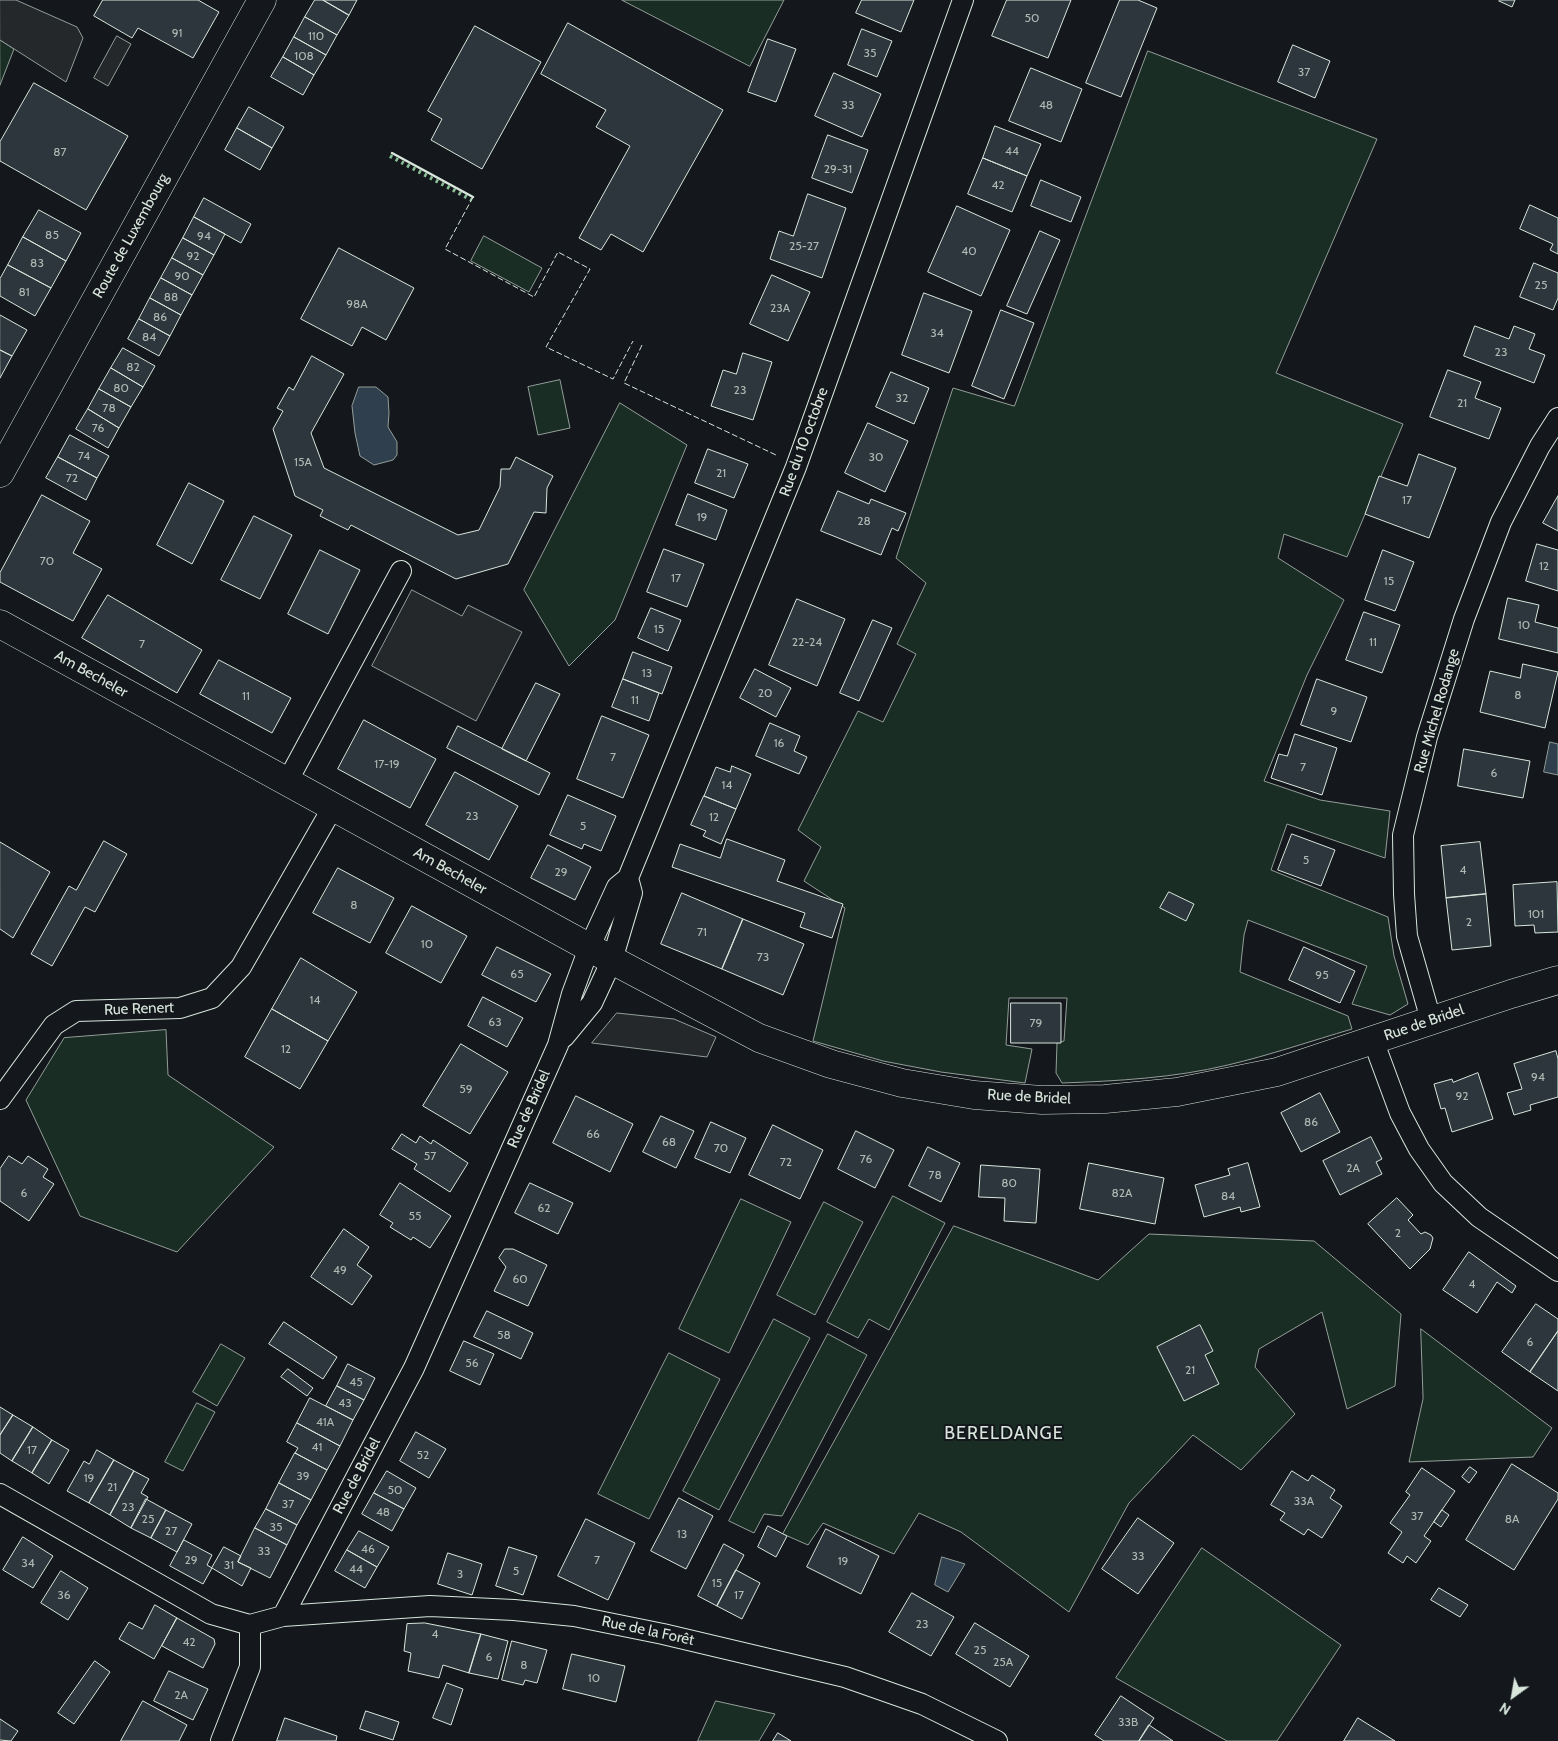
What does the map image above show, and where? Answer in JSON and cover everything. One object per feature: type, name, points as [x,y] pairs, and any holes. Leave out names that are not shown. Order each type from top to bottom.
[{"type":"main road","name":"Route de Luxembourg","points":[[0,472],[262,0]]},
{"type":"main road","name":"Am Becheler","points":[[0,624],[601,954]]},
{"type":"main road","name":"Rue de Bridel","points":[[601,954],[759,1038],[831,1064],[902,1084],[974,1094],[1042,1100],[1096,1099],[1177,1092],[1277,1072],[1431,1020],[1558,980]]},
{"type":"street","name":"Rue du 10 octobre","points":[[601,954],[632,893],[628,878],[796,467],[963,0]]},
{"type":"street","name":"Rue Michel Rodange","points":[[1431,1020],[1407,936],[1403,835],[1427,737],[1464,619],[1501,522],[1540,446],[1558,418]]},
{"type":"street","points":[[287,782],[401,571]]},
{"type":"street","name":"Rue Renert","points":[[0,1098],[54,1025],[76,1011],[180,1008],[212,998],[241,967],[333,807]]},
{"type":"street","name":"Rue de Bridel","points":[[283,1616],[414,1368],[558,1045],[592,1003],[601,954]]},
{"type":"street","points":[[1374,1040],[1400,1113],[1419,1149],[1443,1183],[1479,1217],[1558,1271]]},
{"type":"street","points":[[0,1494],[210,1614],[250,1625],[283,1616]]},
{"type":"street","name":"Rue de la Forêt","points":[[283,1616],[430,1606],[514,1610],[574,1616],[845,1676],[922,1704],[997,1741]]},
{"type":"street","points":[[221,1741],[250,1667],[250,1625]]},
{"type":"green space","points":[[622,0],[784,0],[750,66]]},
{"type":"green space","points":[[0,40],[14,49],[0,85]]},
{"type":"green space","points":[[1148,51],[1377,139],[1276,373],[1403,424],[1347,557],[1284,534],[1278,558],[1344,600],[1307,675],[1264,781],[1320,800],[1390,811],[1385,858],[1287,824],[1271,870],[1388,917],[1394,956],[1408,1004],[1390,1015],[1352,1004],[1367,966],[1248,920],[1244,935],[1240,972],[1348,1016],[1352,1029],[1259,1057],[1187,1073],[1145,1078],[1062,1083],[1056,1073],[1057,1043],[1064,1041],[1067,998],[1009,998],[1006,1045],[1032,1049],[1025,1083],[941,1072],[883,1061],[813,1041],[845,908],[804,881],[821,847],[798,830],[858,711],[883,722],[916,654],[897,644],[926,583],[896,558],[953,388],[1014,406]]},
{"type":"green space","points":[[484,236],[542,268],[529,292],[471,261]]},
{"type":"green space","points":[[560,380],[570,428],[538,435],[528,387]]},
{"type":"green space","points":[[620,403],[687,445],[615,620],[569,666],[524,590]]},
{"type":"green space","points":[[166,1030],[168,1075],[274,1147],[177,1252],[80,1216],[26,1100],[64,1038]]},
{"type":"green space","points":[[893,1196],[945,1223],[889,1330],[869,1319],[858,1338],[827,1322]]},
{"type":"green space","points":[[741,1199],[791,1222],[729,1353],[679,1329]]},
{"type":"green space","points":[[824,1202],[863,1222],[815,1315],[777,1295]]},
{"type":"green space","points":[[954,1226],[1098,1280],[1149,1234],[1314,1241],[1401,1314],[1395,1386],[1347,1409],[1322,1312],[1259,1349],[1255,1367],[1295,1414],[1241,1470],[1193,1435],[1129,1503],[1069,1612],[961,1532],[919,1513],[894,1554],[823,1523],[808,1545],[783,1534]]},
{"type":"green space","points":[[774,1319],[810,1338],[719,1510],[683,1491]]},
{"type":"green space","points":[[1421,1329],[1552,1428],[1533,1457],[1409,1462],[1423,1399]]},
{"type":"green space","points":[[828,1334],[867,1355],[782,1516],[764,1514],[754,1533],[729,1521]]},
{"type":"green space","points":[[221,1344],[245,1358],[217,1406],[193,1392]]},
{"type":"green space","points":[[669,1353],[720,1379],[649,1519],[598,1494]]},
{"type":"green space","points":[[197,1403],[215,1412],[183,1471],[165,1462]]},
{"type":"green space","points":[[1202,1548],[1341,1645],[1277,1741],[1227,1741],[1116,1678]]},
{"type":"green space","points":[[716,1701],[775,1714],[759,1741],[698,1741]]},
{"type":"shaded area","points":[[0,0],[16,0],[77,27],[83,38],[66,82],[0,40]]},
{"type":"shaded area","points":[[117,36],[131,44],[108,86],[94,78]]},
{"type":"shaded area","points":[[412,590],[462,616],[468,605],[522,632],[476,721],[372,666]]},
{"type":"shaded area","points":[[617,1013],[674,1019],[716,1037],[707,1057],[592,1043]]},
{"type":"water","points":[[359,387],[376,387],[388,397],[388,427],[397,442],[397,455],[393,460],[374,465],[360,456],[352,406]]},
{"type":"water","points":[[1550,742],[1558,744],[1558,775],[1544,772]]},
{"type":"water","points":[[942,1557],[965,1564],[948,1592],[935,1585]]},
{"type":"building","points":[[103,0],[198,0],[219,12],[193,58],[138,28],[132,38],[94,16]]},
{"type":"building","points":[[315,0],[323,0],[349,15],[337,35],[305,17]]},
{"type":"building","points":[[323,0],[357,0],[349,15]]},
{"type":"building","points":[[862,0],[914,0],[901,32],[856,13]]},
{"type":"building","points":[[1007,0],[1071,0],[1048,58],[992,36]]},
{"type":"building","points":[[1120,0],[1138,0],[1157,8],[1121,97],[1086,83]]},
{"type":"building","points":[[1500,0],[1515,0],[1512,7]]},
{"type":"building","points":[[305,17],[337,35],[326,55],[294,37]]},
{"type":"building","points":[[568,23],[723,110],[643,252],[611,234],[601,250],[579,238],[630,146],[596,127],[606,110],[541,74]]},
{"type":"building","points":[[475,26],[541,62],[482,169],[431,140],[442,119],[428,111]]},
{"type":"building","points":[[862,29],[892,41],[877,77],[848,65]]},
{"type":"building","points":[[294,37],[326,55],[314,75],[283,57]]},
{"type":"building","points":[[768,39],[796,49],[776,102],[748,92]]},
{"type":"building","points":[[1293,45],[1330,61],[1315,98],[1278,82]]},
{"type":"building","points":[[283,57],[314,75],[303,95],[271,77]]},
{"type":"building","points":[[1031,68],[1082,89],[1061,142],[1009,121]]},
{"type":"building","points":[[834,73],[881,94],[862,137],[815,116]]},
{"type":"building","points":[[34,83],[128,136],[86,210],[0,161],[0,142]]},
{"type":"building","points":[[249,107],[284,127],[272,148],[237,128]]},
{"type":"building","points":[[995,126],[1041,144],[1027,176],[983,158]]},
{"type":"building","points":[[237,128],[272,148],[260,170],[225,150]]},
{"type":"building","points":[[828,135],[868,150],[852,193],[812,178]]},
{"type":"building","points":[[983,158],[1027,176],[1012,212],[968,194]]},
{"type":"building","points":[[1041,180],[1081,197],[1071,222],[1031,206]]},
{"type":"building","points":[[808,194],[846,208],[822,278],[770,259],[779,231],[793,236]]},
{"type":"building","points":[[204,198],[251,224],[241,243],[194,217]]},
{"type":"building","points":[[1530,205],[1558,218],[1558,254],[1550,250],[1553,244],[1520,229]]},
{"type":"building","points":[[957,206],[1010,230],[981,296],[928,272]]},
{"type":"building","points":[[39,210],[81,233],[66,261],[23,237]]},
{"type":"building","points":[[194,217],[225,234],[214,255],[183,238]]},
{"type":"building","points":[[1040,231],[1060,240],[1027,314],[1007,306]]},
{"type":"building","points":[[23,237],[66,261],[51,288],[8,265]]},
{"type":"building","points":[[183,238],[214,255],[203,275],[172,258]]},
{"type":"building","points":[[339,248],[414,288],[386,340],[362,327],[352,346],[301,319]]},
{"type":"building","points":[[172,258],[203,275],[192,295],[161,278]]},
{"type":"building","points":[[1534,263],[1558,273],[1558,298],[1553,310],[1520,297]]},
{"type":"building","points":[[8,265],[51,288],[35,316],[0,296],[0,279]]},
{"type":"building","points":[[772,275],[810,292],[788,341],[750,324]]},
{"type":"building","points":[[161,278],[192,295],[181,315],[150,298]]},
{"type":"building","points":[[924,293],[972,311],[949,373],[902,355]]},
{"type":"building","points":[[150,298],[181,315],[170,336],[139,319]]},
{"type":"building","points":[[1001,310],[1034,323],[1004,399],[972,386]]},
{"type":"building","points":[[0,315],[27,330],[12,356],[0,350]]},
{"type":"building","points":[[139,319],[170,336],[159,356],[128,339]]},
{"type":"building","points":[[1475,326],[1509,339],[1514,326],[1535,334],[1529,349],[1545,355],[1534,383],[1464,356]]},
{"type":"building","points":[[123,348],[155,366],[143,387],[111,368]]},
{"type":"building","points":[[0,350],[12,356],[0,378]]},
{"type":"building","points":[[743,353],[772,362],[753,420],[711,406],[723,370],[736,374]]},
{"type":"building","points":[[312,356],[344,374],[311,433],[324,468],[458,535],[479,530],[500,487],[501,469],[510,469],[516,457],[553,476],[547,488],[546,513],[534,512],[508,564],[456,579],[351,525],[348,530],[320,516],[323,510],[295,496],[273,429],[283,411],[277,408],[289,387],[293,390]]},
{"type":"building","points":[[111,368],[143,387],[131,407],[99,389]]},
{"type":"building","points":[[1448,370],[1481,382],[1475,398],[1501,408],[1489,439],[1430,417]]},
{"type":"building","points":[[891,372],[929,388],[914,424],[876,407]]},
{"type":"building","points":[[99,389],[131,407],[119,428],[88,409]]},
{"type":"building","points":[[88,409],[119,428],[108,448],[76,429]]},
{"type":"building","points":[[868,423],[908,441],[885,492],[845,473]]},
{"type":"building","points":[[70,435],[109,456],[97,478],[58,457]]},
{"type":"building","points":[[708,449],[748,464],[734,498],[695,483]]},
{"type":"building","points":[[1419,454],[1456,468],[1429,538],[1365,514],[1379,476],[1407,486]]},
{"type":"building","points":[[58,457],[97,478],[86,500],[46,478]]},
{"type":"building","points":[[189,483],[224,501],[192,564],[157,545]]},
{"type":"building","points":[[838,491],[869,504],[871,499],[906,513],[898,531],[892,528],[881,555],[821,531]]},
{"type":"building","points":[[688,494],[727,510],[716,540],[676,525]]},
{"type":"building","points":[[42,495],[90,521],[73,553],[102,569],[73,621],[0,582],[0,573]]},
{"type":"building","points":[[1558,496],[1558,531],[1543,523]]},
{"type":"building","points":[[254,516],[292,535],[260,599],[221,580]]},
{"type":"building","points":[[1537,544],[1558,550],[1558,591],[1526,581]]},
{"type":"building","points":[[664,549],[704,564],[687,607],[647,592]]},
{"type":"building","points":[[320,550],[360,570],[328,634],[288,614]]},
{"type":"building","points":[[1383,550],[1414,562],[1395,611],[1365,600]]},
{"type":"building","points":[[108,595],[202,650],[177,693],[82,638]]},
{"type":"building","points":[[1508,598],[1539,605],[1535,622],[1558,628],[1558,653],[1499,639]]},
{"type":"building","points":[[797,599],[845,619],[817,686],[769,665]]},
{"type":"building","points":[[651,608],[681,620],[668,651],[638,638]]},
{"type":"building","points":[[1364,612],[1400,625],[1382,673],[1346,660]]},
{"type":"building","points":[[873,620],[892,628],[859,701],[840,693]]},
{"type":"building","points":[[633,652],[672,667],[662,694],[623,679]]},
{"type":"building","points":[[219,660],[291,698],[272,733],[200,694]]},
{"type":"building","points":[[1523,664],[1558,672],[1545,728],[1480,712],[1490,671],[1520,678]]},
{"type":"building","points":[[755,669],[791,688],[776,717],[740,698]]},
{"type":"building","points":[[623,679],[659,693],[649,721],[612,707]]},
{"type":"building","points":[[1317,679],[1367,697],[1351,742],[1301,725]]},
{"type":"building","points":[[536,683],[560,694],[526,761],[502,749]]},
{"type":"building","points":[[602,716],[649,735],[623,798],[577,779]]},
{"type":"building","points":[[364,720],[436,759],[410,808],[338,769]]},
{"type":"building","points":[[770,723],[800,736],[794,751],[807,757],[799,774],[756,756]]},
{"type":"building","points":[[458,726],[550,773],[539,795],[447,748]]},
{"type":"building","points":[[1295,734],[1337,748],[1322,795],[1271,778],[1279,754],[1287,756]]},
{"type":"building","points":[[1464,749],[1530,761],[1523,798],[1458,786]]},
{"type":"building","points":[[732,766],[751,774],[736,809],[704,796],[716,767],[730,772]]},
{"type":"building","points":[[455,772],[518,806],[489,860],[426,825]]},
{"type":"building","points":[[568,795],[616,816],[601,851],[584,844],[582,849],[550,835]]},
{"type":"building","points":[[704,796],[736,809],[721,844],[703,836],[706,831],[691,825]]},
{"type":"building","points":[[1292,834],[1335,850],[1321,886],[1278,870]]},
{"type":"building","points":[[727,839],[785,860],[777,881],[843,904],[832,938],[800,927],[805,913],[672,867],[680,844],[720,858]]},
{"type":"building","points":[[104,841],[127,854],[95,912],[85,907],[52,966],[31,954],[69,886],[76,890]]},
{"type":"building","points":[[0,842],[50,872],[13,938],[0,929]]},
{"type":"building","points":[[1480,842],[1486,894],[1446,898],[1441,846]]},
{"type":"building","points":[[548,845],[591,867],[575,900],[531,878]]},
{"type":"building","points":[[338,868],[394,898],[370,943],[313,913]]},
{"type":"building","points":[[1557,882],[1558,932],[1535,933],[1534,925],[1515,926],[1513,885]]},
{"type":"building","points":[[1169,892],[1194,904],[1186,921],[1160,908]]},
{"type":"building","points":[[682,893],[743,919],[722,969],[661,944]]},
{"type":"building","points":[[1486,894],[1491,946],[1452,950],[1446,898]]},
{"type":"building","points":[[412,906],[467,936],[441,983],[386,953]]},
{"type":"building","points":[[743,919],[804,944],[783,995],[722,969]]},
{"type":"building","points":[[497,947],[551,974],[536,1002],[482,975]]},
{"type":"building","points":[[1304,947],[1355,971],[1340,1003],[1289,980]]},
{"type":"building","points":[[301,958],[357,992],[328,1041],[272,1009]]},
{"type":"building","points":[[483,997],[523,1018],[507,1047],[468,1026]]},
{"type":"building","points":[[1011,1003],[1061,1003],[1061,1043],[1011,1043]]},
{"type":"building","points":[[272,1009],[328,1041],[300,1089],[245,1057]]},
{"type":"building","points":[[461,1044],[508,1072],[470,1134],[423,1106]]},
{"type":"building","points":[[1556,1051],[1558,1059],[1558,1097],[1530,1105],[1531,1110],[1514,1115],[1507,1093],[1522,1089],[1514,1064]]},
{"type":"building","points":[[1478,1073],[1493,1119],[1452,1132],[1445,1108],[1441,1109],[1434,1084],[1452,1079],[1453,1082]]},
{"type":"building","points":[[1320,1093],[1340,1132],[1301,1152],[1281,1113]]},
{"type":"building","points":[[576,1096],[633,1124],[610,1172],[553,1143]]},
{"type":"building","points":[[661,1116],[694,1131],[676,1168],[643,1152]]},
{"type":"building","points":[[711,1122],[746,1138],[730,1173],[695,1158]]},
{"type":"building","points":[[773,1125],[823,1150],[800,1199],[749,1175]]},
{"type":"building","points":[[856,1131],[894,1150],[875,1188],[838,1169]]},
{"type":"building","points":[[402,1134],[416,1143],[420,1136],[431,1144],[433,1140],[468,1163],[450,1192],[414,1169],[417,1164],[392,1149]]},
{"type":"building","points":[[1371,1137],[1382,1159],[1376,1162],[1382,1174],[1340,1195],[1323,1161]]},
{"type":"building","points":[[928,1147],[960,1163],[941,1202],[909,1186]]},
{"type":"building","points":[[9,1156],[22,1164],[28,1156],[48,1169],[43,1177],[54,1184],[29,1221],[0,1201],[0,1169]]},
{"type":"building","points":[[1089,1163],[1164,1178],[1155,1224],[1080,1209]]},
{"type":"building","points":[[1248,1163],[1260,1207],[1241,1212],[1240,1207],[1204,1217],[1195,1185],[1230,1175],[1228,1169]]},
{"type":"building","points":[[981,1165],[1040,1169],[1036,1223],[1004,1221],[1005,1198],[979,1197]]},
{"type":"building","points":[[400,1183],[451,1216],[430,1248],[413,1237],[411,1240],[390,1227],[393,1223],[380,1215]]},
{"type":"building","points":[[530,1183],[573,1203],[558,1234],[515,1213]]},
{"type":"building","points":[[1397,1198],[1413,1215],[1408,1220],[1421,1234],[1425,1232],[1433,1238],[1430,1249],[1410,1269],[1368,1224]]},
{"type":"building","points":[[344,1229],[369,1247],[357,1265],[372,1276],[352,1305],[311,1277]]},
{"type":"building","points":[[505,1249],[513,1249],[547,1265],[528,1306],[494,1291],[506,1267],[499,1258]]},
{"type":"building","points":[[1469,1252],[1516,1286],[1512,1293],[1497,1282],[1477,1313],[1443,1290]]},
{"type":"building","points":[[1536,1304],[1558,1319],[1558,1331],[1530,1372],[1502,1352]]},
{"type":"building","points":[[487,1311],[533,1333],[521,1359],[474,1337]]},
{"type":"building","points":[[284,1322],[337,1357],[323,1379],[269,1344]]},
{"type":"building","points":[[1200,1325],[1213,1351],[1205,1355],[1219,1384],[1184,1401],[1157,1347]]},
{"type":"building","points":[[1558,1331],[1558,1391],[1530,1372]]},
{"type":"building","points":[[464,1341],[494,1354],[480,1385],[450,1371]]},
{"type":"building","points":[[348,1364],[375,1378],[364,1400],[337,1386]]},
{"type":"building","points":[[288,1369],[313,1388],[307,1396],[281,1377]]},
{"type":"building","points":[[337,1386],[364,1400],[353,1420],[326,1406]]},
{"type":"building","points":[[310,1398],[353,1420],[340,1446],[297,1423]]},
{"type":"building","points":[[0,1407],[13,1415],[0,1435]]},
{"type":"building","points":[[13,1415],[33,1427],[12,1461],[0,1453],[0,1435]]},
{"type":"building","points":[[297,1423],[340,1446],[327,1470],[295,1453],[298,1448],[287,1442]]},
{"type":"building","points":[[33,1427],[52,1440],[32,1473],[12,1461]]},
{"type":"building","points":[[416,1432],[446,1449],[429,1478],[400,1461]]},
{"type":"building","points":[[52,1440],[69,1450],[49,1484],[32,1473]]},
{"type":"building","points":[[97,1450],[114,1460],[89,1503],[67,1491],[84,1461],[89,1464]]},
{"type":"building","points":[[295,1453],[327,1470],[311,1500],[279,1483]]},
{"type":"building","points":[[114,1460],[134,1471],[110,1515],[89,1503]]},
{"type":"building","points":[[1512,1464],[1558,1493],[1558,1499],[1514,1570],[1466,1540]]},
{"type":"building","points":[[1470,1467],[1477,1472],[1469,1483],[1462,1477]]},
{"type":"building","points":[[1422,1468],[1455,1491],[1424,1536],[1431,1541],[1416,1563],[1407,1556],[1403,1563],[1388,1553],[1402,1532],[1390,1523],[1410,1495],[1406,1492]]},
{"type":"building","points":[[134,1471],[149,1479],[141,1493],[148,1497],[131,1528],[110,1515]]},
{"type":"building","points":[[387,1471],[416,1488],[404,1509],[374,1493]]},
{"type":"building","points":[[1292,1471],[1308,1481],[1312,1475],[1335,1490],[1330,1498],[1342,1506],[1322,1538],[1308,1529],[1304,1535],[1280,1520],[1285,1513],[1271,1505]]},
{"type":"building","points":[[279,1483],[311,1500],[297,1525],[266,1509]]},
{"type":"building","points":[[374,1493],[404,1509],[392,1531],[362,1514]]},
{"type":"building","points":[[679,1498],[713,1516],[686,1569],[651,1551]]},
{"type":"building","points":[[146,1499],[166,1510],[151,1538],[131,1528]]},
{"type":"building","points":[[266,1509],[297,1525],[287,1545],[255,1528]]},
{"type":"building","points":[[166,1510],[192,1524],[177,1552],[151,1538]]},
{"type":"building","points":[[1442,1510],[1449,1515],[1441,1527],[1434,1522]]},
{"type":"building","points":[[1138,1518],[1174,1543],[1138,1594],[1102,1569]]},
{"type":"building","points":[[586,1519],[635,1543],[608,1600],[558,1576]]},
{"type":"building","points":[[768,1526],[787,1536],[776,1557],[758,1547]]},
{"type":"building","points":[[255,1528],[287,1545],[270,1578],[238,1562]]},
{"type":"building","points":[[826,1529],[879,1556],[861,1594],[807,1567]]},
{"type":"building","points":[[359,1531],[389,1547],[377,1567],[347,1550]]},
{"type":"building","points":[[23,1537],[53,1556],[33,1588],[3,1570]]},
{"type":"building","points":[[184,1540],[212,1555],[207,1565],[212,1568],[203,1584],[170,1566]]},
{"type":"building","points":[[724,1544],[744,1555],[717,1606],[698,1596]]},
{"type":"building","points":[[224,1547],[241,1556],[238,1562],[251,1568],[242,1586],[212,1568]]},
{"type":"building","points":[[509,1547],[537,1556],[523,1595],[496,1586]]},
{"type":"building","points":[[347,1550],[377,1567],[365,1588],[335,1571]]},
{"type":"building","points":[[448,1553],[482,1564],[472,1595],[438,1584]]},
{"type":"building","points":[[736,1570],[760,1583],[742,1619],[717,1606]]},
{"type":"building","points":[[61,1571],[88,1588],[68,1620],[41,1603]]},
{"type":"building","points":[[1439,1588],[1468,1605],[1460,1617],[1431,1600]]},
{"type":"building","points":[[912,1593],[954,1617],[931,1656],[889,1632]]},
{"type":"building","points":[[155,1605],[177,1618],[154,1659],[119,1639],[129,1622],[142,1629]]},
{"type":"building","points":[[177,1618],[214,1639],[215,1644],[203,1668],[162,1646]]},
{"type":"building","points":[[425,1623],[481,1634],[469,1673],[443,1665],[439,1678],[408,1671],[411,1653],[404,1651],[407,1624]]},
{"type":"building","points":[[975,1623],[1029,1656],[1010,1687],[956,1654]]},
{"type":"building","points":[[481,1634],[508,1641],[498,1679],[469,1673]]},
{"type":"building","points":[[512,1641],[547,1650],[537,1683],[525,1680],[523,1685],[502,1680]]},
{"type":"building","points":[[572,1654],[625,1666],[616,1702],[563,1689]]},
{"type":"building","points":[[95,1661],[110,1672],[74,1724],[58,1713]]},
{"type":"building","points":[[169,1671],[208,1689],[193,1720],[154,1701]]},
{"type":"building","points":[[447,1683],[463,1689],[451,1725],[433,1718]]},
{"type":"building","points":[[1121,1696],[1154,1718],[1139,1741],[1104,1741],[1095,1735]]},
{"type":"building","points":[[143,1701],[187,1725],[179,1741],[121,1741]]},
{"type":"building","points":[[366,1711],[399,1722],[393,1740],[360,1729]]},
{"type":"building","points":[[285,1718],[337,1736],[336,1741],[277,1741]]},
{"type":"building","points":[[1358,1718],[1395,1741],[1344,1741]]},
{"type":"building","points":[[0,1719],[18,1731],[11,1741],[0,1740]]},
{"type":"building","points":[[1149,1725],[1173,1741],[1139,1741]]},
{"type":"building","points":[[778,1733],[791,1741],[773,1741]]},
{"type":"hedge","points":[[390,156],[472,200]]},
{"type":"fence","points":[[473,197],[445,249],[534,297],[558,252],[590,269],[546,347],[613,379],[633,341]]},
{"type":"fence","points":[[642,345],[624,383],[776,455]]},
{"type":"wall","points":[[392,153],[473,197]]},
{"type":"district","name":"BERELDANGE","points":[[1004,1434]]}]
